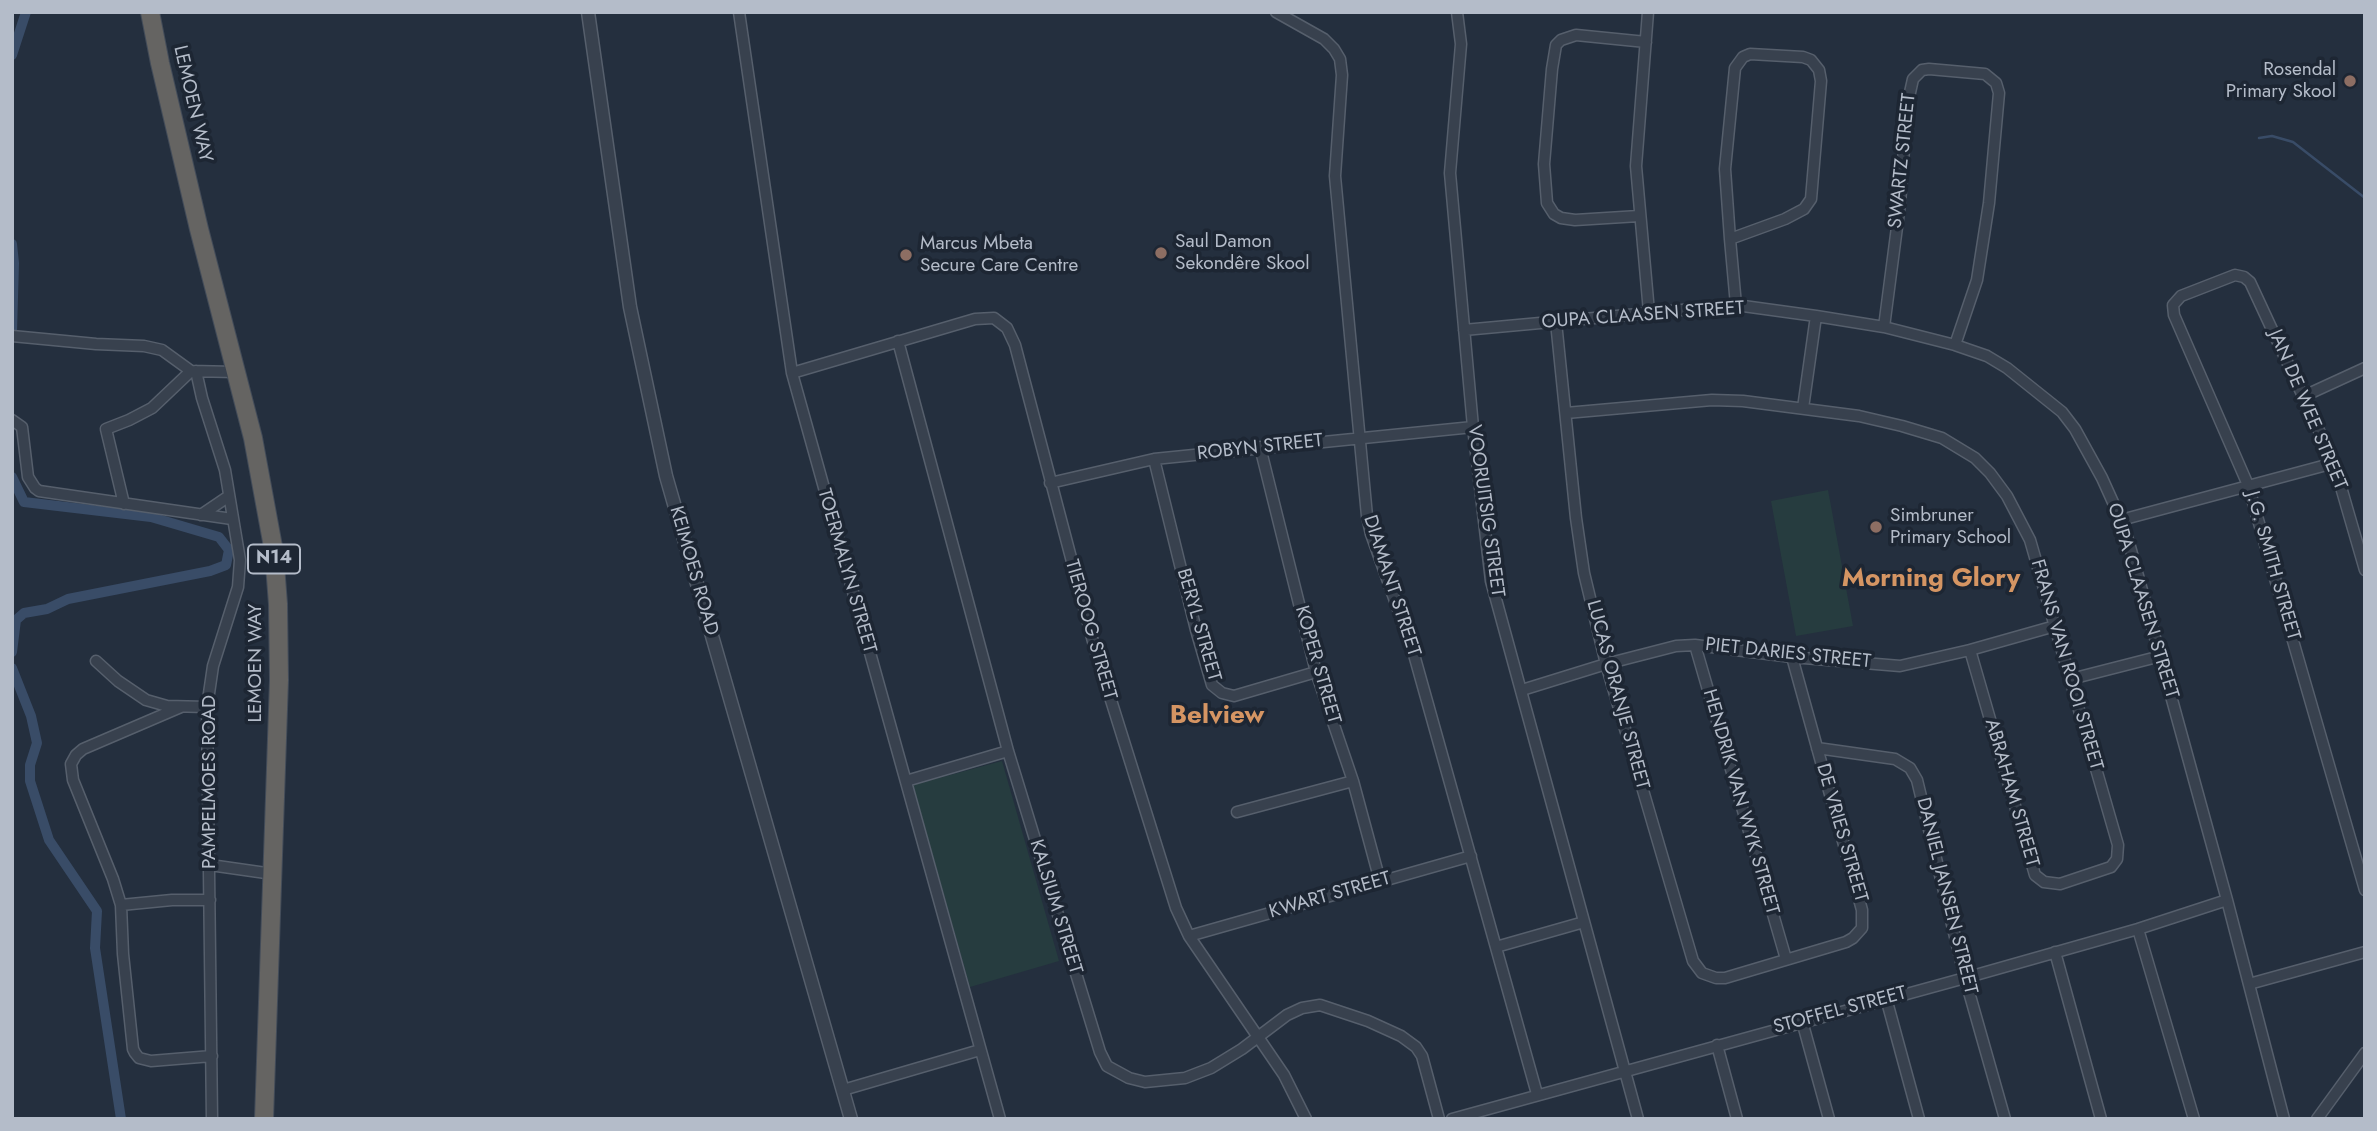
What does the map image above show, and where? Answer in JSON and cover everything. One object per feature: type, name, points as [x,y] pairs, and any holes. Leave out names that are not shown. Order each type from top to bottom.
[{"type":"highway","name":"LEMOEN WAY","points":[[150,12],[160,63],[262,480],[274,552],[279,680],[264,1119]]},
{"type":"street","name":"KEIMOES ROAD","points":[[588,12],[630,306],[666,476],[851,1119]]},
{"type":"street","name":"TOERMALYN STREET","points":[[739,12],[792,373],[1000,1119]]},
{"type":"street","name":"DIAMANT STREET","points":[[1276,12],[1324,39],[1334,49],[1341,63],[1335,176],[1359,438],[1371,534],[1406,628],[1537,1094]]},
{"type":"street","name":"VOORUITSIG STREET","points":[[1457,12],[1461,44],[1450,173],[1473,427],[1491,581],[1638,1119]]},
{"type":"street","points":[[1648,12],[1636,166],[1649,312]]},
{"type":"street","points":[[1639,216],[1575,220],[1553,215],[1547,203],[1544,164],[1556,45],[1561,40],[1576,35],[1646,42]]},
{"type":"street","points":[[1730,239],[1785,219],[1804,209],[1811,199],[1821,80],[1819,70],[1811,60],[1803,57],[1750,54],[1742,57],[1735,68],[1725,169],[1730,239],[1736,305]]},
{"type":"street","name":"SWARTZ STREET","points":[[1884,327],[1900,204],[1907,106],[1913,79],[1922,70],[1929,69],[1977,73],[1992,78],[2000,93],[1981,262],[1955,345]]},
{"type":"street","name":"JAN DE WEE STREET","points":[[2223,279],[2239,275],[2250,282],[2334,463],[2365,570]]},
{"type":"street","name":"J.G. SMITH STREET","points":[[2223,279],[2181,296],[2172,310],[2248,485],[2365,890]]},
{"type":"street","name":"OUPA CLAASEN STREET","points":[[1464,330],[1736,305],[1884,327],[1955,345],[1987,356],[2007,368],[2062,412],[2087,449],[2121,520],[2161,656],[2284,1119]]},
{"type":"street","points":[[1803,408],[1816,316]]},
{"type":"street","name":"TIEROOG STREET","points":[[792,373],[975,318],[994,318],[1004,324],[1015,345],[1111,706],[1176,908],[1189,936],[1284,1075],[1306,1119]]},
{"type":"street","name":"LUCAS ORANJE STREET","points":[[1556,323],[1581,558],[1606,664],[1695,966],[1702,973],[1726,978],[1786,959]]},
{"type":"street","points":[[12,336],[153,347],[173,356],[193,371],[235,372]]},
{"type":"street","name":"KALSIUM STREET","points":[[898,341],[1008,751],[1100,1052],[1107,1066],[1129,1078],[1144,1082],[1185,1078],[1211,1068],[1287,1015],[1315,1004],[1332,1007],[1379,1026],[1406,1039],[1419,1051],[1439,1119]]},
{"type":"street","points":[[2304,396],[2365,368]]},
{"type":"street","points":[[124,504],[106,429],[130,421],[152,408],[193,371]]},
{"type":"street","name":"PAMPELMOES ROAD","points":[[193,371],[222,457],[240,560],[238,586],[213,666],[207,707],[212,1119]]},
{"type":"street","name":"FRANS VAN ROOI STREET","points":[[1566,412],[1730,400],[1803,408],[1859,416],[1913,429],[1942,439],[1975,458],[1990,472],[2019,517],[2030,540],[2118,845]]},
{"type":"street","points":[[12,420],[21,426],[28,477],[35,488],[50,493],[232,519]]},
{"type":"street","name":"ROBYN STREET","points":[[1050,483],[1154,459],[1473,427]]},
{"type":"street","name":"KOPER STREET","points":[[1260,447],[1316,672],[1353,782],[1380,881]]},
{"type":"street","name":"BERYL STREET","points":[[1154,459],[1212,685],[1222,694],[1234,696],[1316,672]]},
{"type":"street","points":[[2121,520],[2334,463]]},
{"type":"street","points":[[201,515],[229,496]]},
{"type":"street","name":"PIET DARIES STREET","points":[[1522,690],[1669,647],[1695,645],[1900,666],[2055,626]]},
{"type":"street","name":"HENDRIK VAN WYK STREET","points":[[1695,645],[1786,959]]},
{"type":"street","name":"ABRAHAM STREET","points":[[1970,650],[2035,875],[2044,882],[2060,884],[2106,870],[2118,859],[2118,845]]},
{"type":"street","points":[[2071,679],[2161,656]]},
{"type":"street","name":"DE VRIES STREET","points":[[1786,959],[1853,938],[1859,933],[1863,919],[1792,657]]},
{"type":"street","points":[[96,661],[118,681],[146,700],[167,706],[207,707]]},
{"type":"street","points":[[181,707],[83,749],[71,764],[73,780],[121,905],[124,968],[135,1054],[151,1061],[212,1056]]},
{"type":"street","name":"DANIEL JANSEN STREET","points":[[1817,748],[1888,757],[1910,768],[1917,780],[1965,978],[2005,1119]]},
{"type":"street","points":[[906,781],[1008,751]]},
{"type":"street","points":[[1237,812],[1353,782]]},
{"type":"street","name":"KWART STREET","points":[[1189,936],[1471,856]]},
{"type":"street","points":[[211,865],[273,874]]},
{"type":"street","points":[[121,905],[209,900]]},
{"type":"street","name":"STOFFEL STREET","points":[[1452,1119],[1965,978],[2138,929],[2227,900]]},
{"type":"street","points":[[1496,947],[1584,922]]},
{"type":"street","points":[[2138,929],[2194,1119]]},
{"type":"street","points":[[2249,984],[2365,951]]},
{"type":"street","points":[[2055,952],[2101,1119]]},
{"type":"street","points":[[1886,998],[1920,1119]]},
{"type":"street","points":[[1802,1021],[1829,1119]]},
{"type":"street","points":[[1717,1045],[1737,1119]]},
{"type":"street","points":[[843,1090],[980,1050]]},
{"type":"street","points":[[2317,1119],[2365,1053]]},
{"type":"green space","points":[[1828,490],[1853,626],[1796,636],[1771,501]]},
{"type":"green space","points":[[1002,761],[1059,961],[970,987],[913,785]]},
{"type":"waterway","points":[[12,55],[26,12]]},
{"type":"waterway","points":[[2259,138],[2272,136],[2293,142],[2365,198]]},
{"type":"waterway","points":[[12,244],[12,332]]},
{"type":"waterway","points":[[12,477],[24,502],[151,517],[219,537],[229,550],[226,565],[210,571],[68,599],[47,609],[24,613],[16,620],[12,652]]},
{"type":"waterway","points":[[12,668],[31,716],[37,743],[30,765],[30,781],[49,840],[97,911],[95,948],[121,1119]]},
{"type":"place","name":"Rosendal Primary Skool","points":[[2350,81]]},
{"type":"place","name":"Saul Damon Sekondêre Skool","points":[[1161,253]]},
{"type":"place","name":"Marcus Mbeta Secure Care Centre","points":[[906,255]]},
{"type":"place","name":"Simbruner Primary School","points":[[1876,527]]},
{"type":"district","name":"Morning Glory","points":[[1931,580]]},
{"type":"district","name":"Belview","points":[[1217,717]]}]
